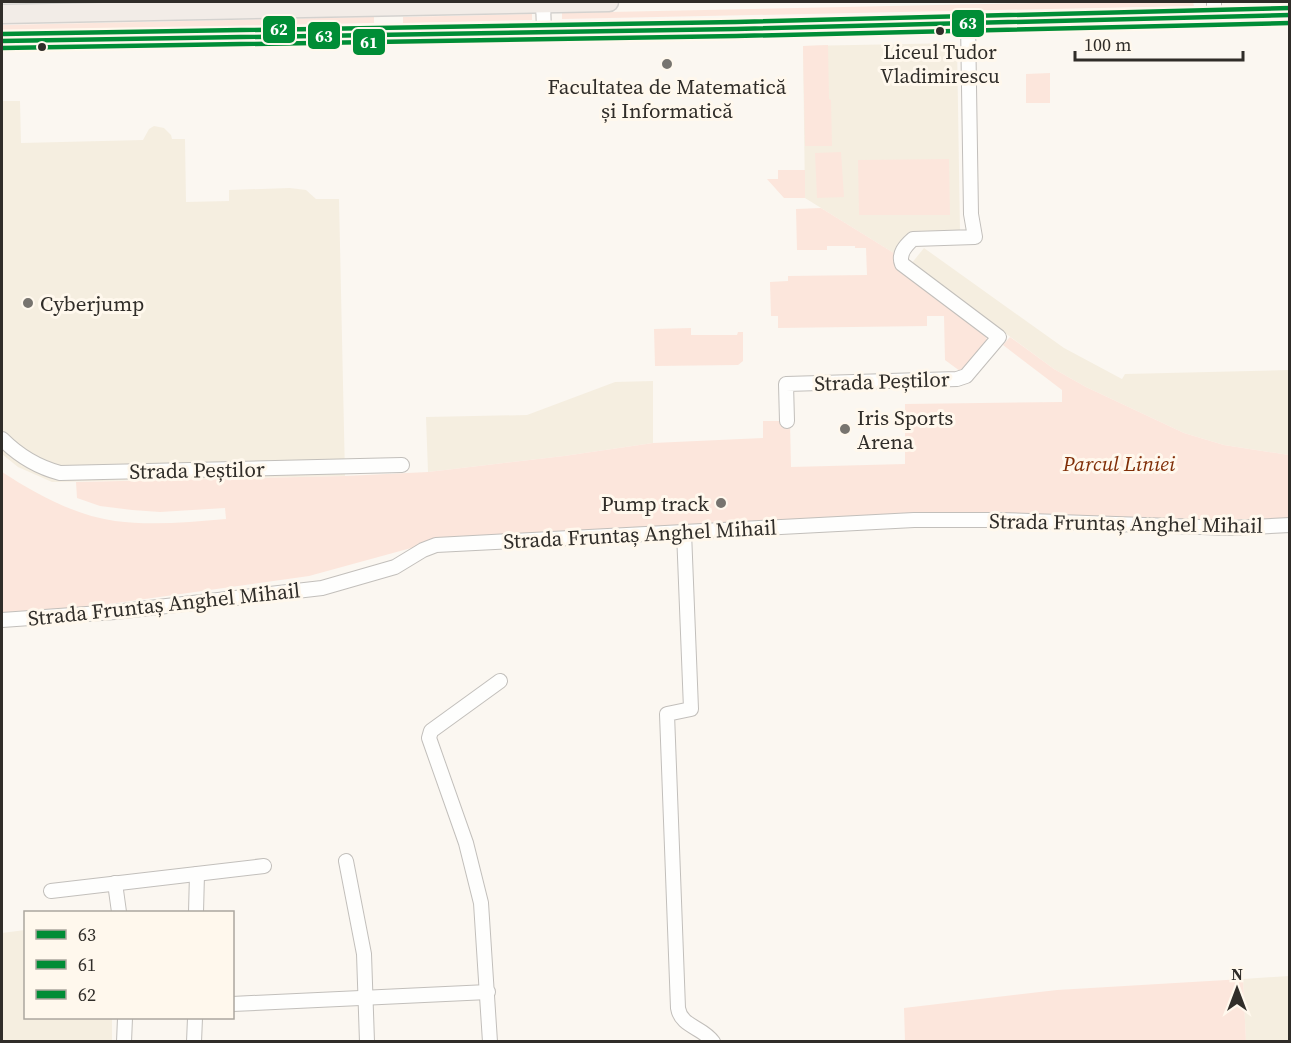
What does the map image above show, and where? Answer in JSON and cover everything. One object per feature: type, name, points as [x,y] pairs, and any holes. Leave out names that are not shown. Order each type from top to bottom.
[{"type":"main road","points":[[2,14],[609,2]]},
{"type":"main road","points":[[2,41],[968,23],[1214,9],[1290,15]]},
{"type":"street","points":[[543,2],[544,31]]},
{"type":"street","name":"Strada Peștilor","points":[[787,421],[786,384],[949,380],[966,376],[999,338],[902,264],[900,260],[901,254],[913,239],[975,237],[971,214],[968,23]]},
{"type":"street","name":"Strada Peștilor","points":[[2,439],[30,461],[47,470],[60,473],[402,465]]},
{"type":"street","name":"Strada Fruntaș Anghel Mihail","points":[[2,620],[115,612],[322,588],[395,567],[436,545],[914,520],[1000,520],[1230,528],[1290,525]]},
{"type":"street","points":[[684,532],[691,709],[667,714],[678,1008],[684,1022],[709,1036],[713,1041]]},
{"type":"street","points":[[490,1041],[483,918],[477,887],[466,843],[430,745],[430,731],[500,681]]},
{"type":"street","points":[[346,861],[363,943],[368,1041]]},
{"type":"street","points":[[51,891],[264,866]]},
{"type":"street","points":[[196,911],[197,874]]},
{"type":"street","points":[[114,883],[119,911]]},
{"type":"street","points":[[234,1004],[488,992]]},
{"type":"street","points":[[124,1041],[125,1019]]},
{"type":"street","points":[[194,1041],[195,1019]]},
{"type":"shaded area","points":[[957,43],[960,233],[910,234],[897,255],[805,198],[803,46]]},
{"type":"shaded area","points":[[2,101],[20,101],[21,143],[143,140],[149,129],[154,126],[164,128],[172,139],[185,139],[186,202],[229,201],[229,190],[290,188],[306,190],[316,199],[339,199],[345,476],[52,482],[18,467],[2,454]]},
{"type":"shaded area","points":[[924,248],[1064,348],[1122,379],[1125,374],[1289,370],[1289,455],[1224,445],[1184,433],[1086,387],[1054,369],[911,264]]},
{"type":"shaded area","points":[[653,381],[653,443],[428,472],[426,417],[527,415],[615,382]]},
{"type":"shaded area","points":[[24,930],[24,1019],[112,1019],[112,1041],[2,1041],[2,933]]},
{"type":"shaded area","points":[[1289,976],[1289,1041],[1246,1041],[1243,979]]},
{"type":"green space","points":[[1082,2],[1193,2],[1194,6],[562,19],[562,13]]},
{"type":"green space","points":[[532,14],[532,20],[403,23],[403,17]]},
{"type":"green space","points":[[374,17],[374,23],[2,31],[2,25]]},
{"type":"green space","points":[[828,45],[832,146],[805,146],[803,46]]},
{"type":"green space","points":[[1050,73],[1050,103],[1026,103],[1026,74]]},
{"type":"green space","points":[[841,152],[844,197],[817,198],[815,153]]},
{"type":"green space","points":[[949,159],[950,215],[859,215],[858,160]]},
{"type":"green space","points":[[778,170],[805,170],[805,198],[784,198],[767,179],[778,179]]},
{"type":"green space","points":[[821,208],[897,255],[986,330],[987,345],[960,371],[945,360],[944,316],[927,316],[927,326],[778,328],[778,316],[771,316],[770,282],[788,281],[788,276],[867,275],[866,248],[827,246],[827,250],[797,250],[796,209]]},
{"type":"green space","points":[[691,328],[691,335],[737,335],[738,332],[743,332],[743,361],[738,365],[655,366],[654,329]]},
{"type":"green space","name":"Parcul Liniei","points":[[1010,337],[1054,369],[1086,387],[1184,433],[1224,445],[1289,455],[1290,518],[444,539],[309,576],[2,619],[2,472],[42,496],[85,514],[115,521],[157,523],[226,519],[225,508],[160,512],[100,506],[77,498],[76,482],[428,472],[653,443],[763,438],[763,421],[790,421],[791,467],[905,464],[905,404],[1062,402],[1062,390],[1003,345]]},
{"type":"green space","points":[[1243,979],[1246,1041],[905,1041],[904,1008],[1057,990]]},
{"type":"transit line","name":"62","points":[[2,34],[736,22],[1290,8]]},
{"type":"transit line","name":"63","points":[[2,41],[736,29],[1290,15]]},
{"type":"transit line","name":"61","points":[[2,48],[736,36],[1290,23]]},
{"type":"place","name":"Liceul Tudor Vladimirescu","points":[[940,31]]},
{"type":"place","name":"Facultatea de Matematică și Informatică","points":[[667,64]]},
{"type":"place","name":"Cyberjump","points":[[28,303]]},
{"type":"place","name":"Iris Sports Arena","points":[[845,429]]},
{"type":"place","name":"Pump track","points":[[721,503]]}]
